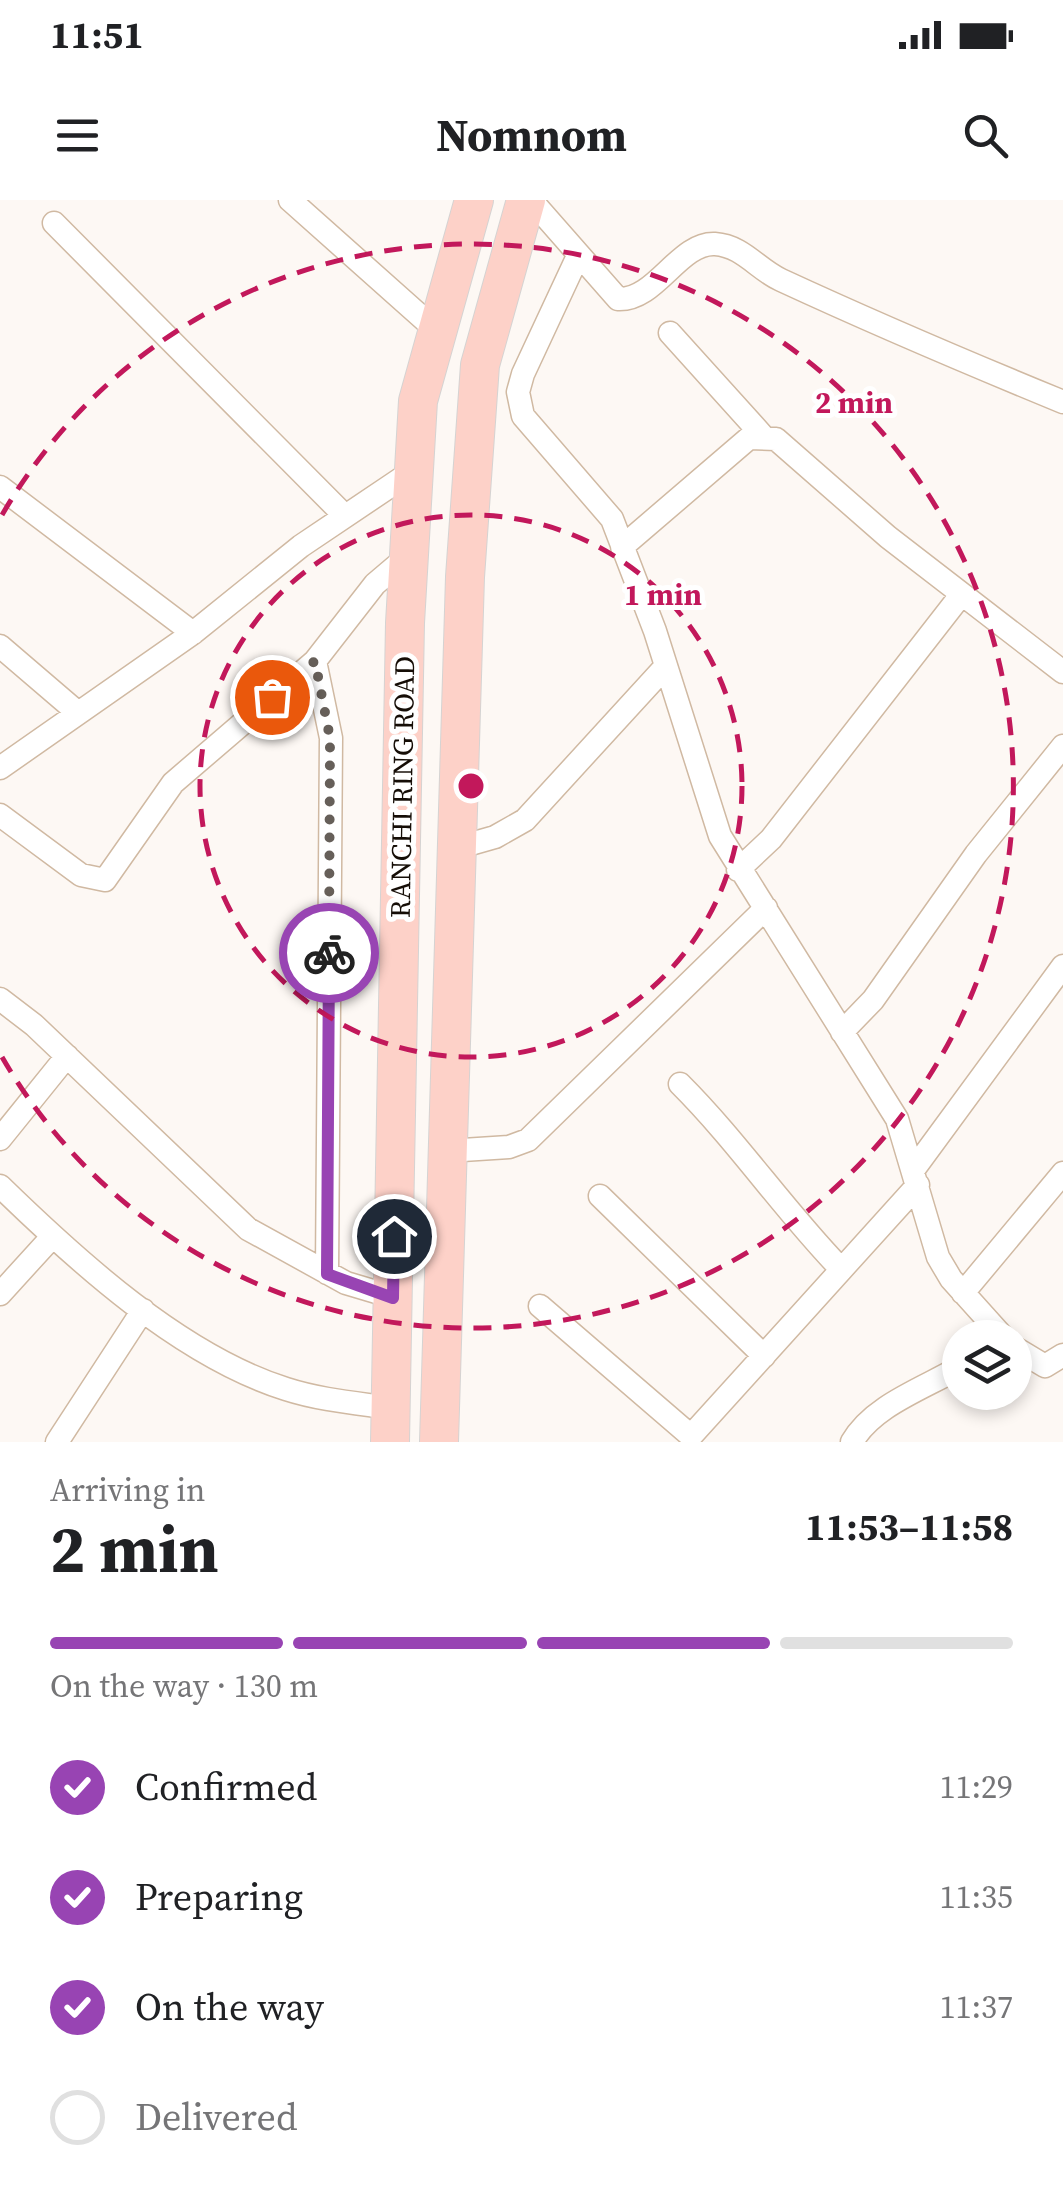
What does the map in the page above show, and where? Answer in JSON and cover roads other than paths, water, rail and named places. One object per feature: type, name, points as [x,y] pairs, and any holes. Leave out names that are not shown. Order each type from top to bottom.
[{"type":"main road","name":"RANCHI RING ROAD","points":[[390,1425],[408,556],[418,402],[474,200]]},
{"type":"main road","name":"RANCHI RING ROAD","points":[[439,1442],[460,847],[465,577],[480,365],[528,200]]},
{"type":"street","points":[[290,200],[436,330]]},
{"type":"street","points":[[528,200],[612,296],[624,300],[705,244],[720,244],[740,251],[775,277],[846,310],[1063,402]]},
{"type":"street","points":[[54,223],[345,516]]},
{"type":"street","points":[[578,256],[523,374],[520,405],[548,447],[602,506],[622,547],[666,666],[720,836],[897,1120],[938,1257],[963,1294],[987,1320]]},
{"type":"street","points":[[670,333],[762,435]]},
{"type":"street","points":[[622,547],[749,438],[776,438],[888,537],[1063,672]]},
{"type":"street","points":[[0,768],[414,470]]},
{"type":"street","points":[[0,486],[193,632]]},
{"type":"street","points":[[0,814],[81,875],[105,880],[173,783],[315,661],[375,584],[408,556]]},
{"type":"street","points":[[738,870],[771,840],[961,595]]},
{"type":"street","points":[[0,646],[77,712]]},
{"type":"street","points":[[315,661],[330,738],[327,1274]]},
{"type":"street","points":[[460,847],[495,837],[525,820],[666,666]]},
{"type":"street","points":[[842,1032],[873,1000],[976,854],[1063,746]]},
{"type":"street","points":[[447,1151],[509,1147],[528,1140],[766,908]]},
{"type":"street","points":[[540,1306],[692,1439],[916,1177],[1063,966]]},
{"type":"street","points":[[0,1000],[67,1056],[248,1229],[327,1274],[393,1298]]},
{"type":"street","points":[[0,1139],[67,1056]]},
{"type":"street","points":[[680,1084],[741,1149],[786,1212],[840,1268]]},
{"type":"street","points":[[963,1294],[1063,1173]]},
{"type":"street","points":[[0,1186],[52,1237],[143,1310],[194,1344],[282,1388],[390,1425]]},
{"type":"street","points":[[600,1196],[764,1356]]},
{"type":"street","points":[[0,1294],[52,1237]]},
{"type":"street","points":[[57,1442],[143,1310]]},
{"type":"street","points":[[1032,1358],[1045,1366],[1063,1355]]},
{"type":"street","points":[[852,1442],[862,1428],[895,1403],[942,1377]]}]
